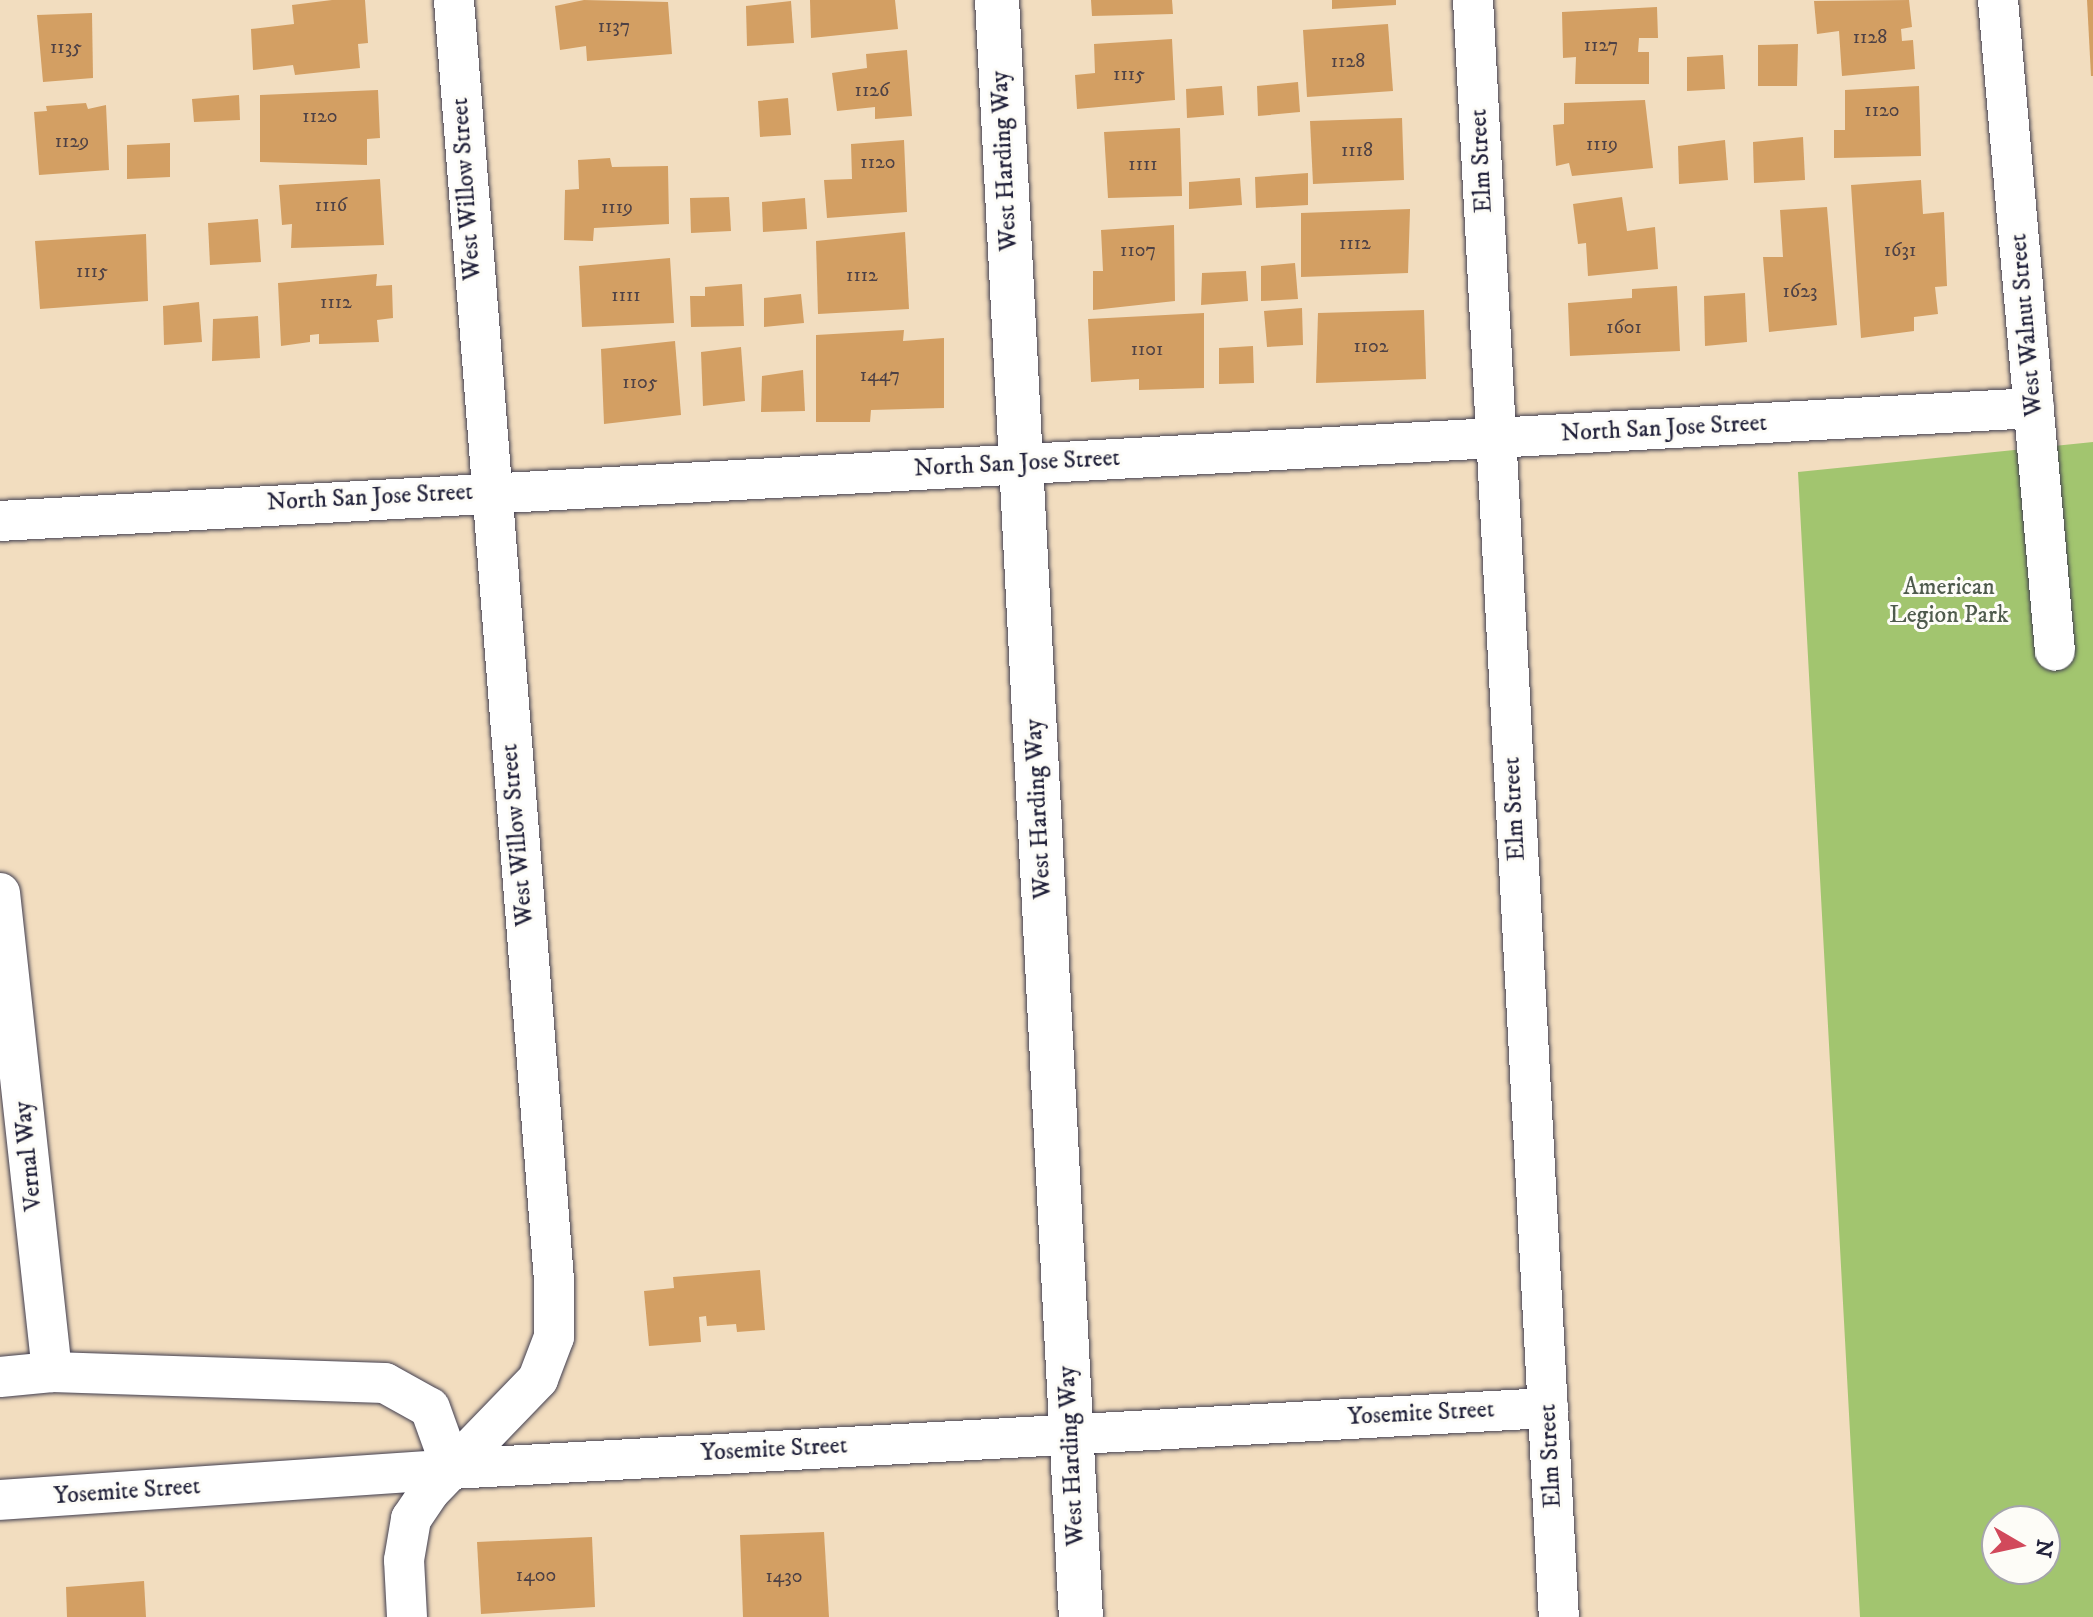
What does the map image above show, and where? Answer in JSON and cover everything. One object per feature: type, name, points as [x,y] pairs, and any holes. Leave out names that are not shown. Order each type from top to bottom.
[{"type":"street","name":"West Willow Street","points":[[407,1617],[404,1560],[411,1519],[452,1469],[538,1379],[554,1337],[554,1280],[490,492],[454,0]]},
{"type":"street","name":"West Harding Way","points":[[997,0],[1081,1617]]},
{"type":"street","name":"Elm Street","points":[[1473,0],[1559,1617]]},
{"type":"street","name":"West Walnut Street","points":[[1998,0],[2055,651]]},
{"type":"street","name":"North San Jose Street","points":[[0,521],[2034,408]]},
{"type":"street","name":"Vernal Way","points":[[0,893],[52,1372]]},
{"type":"street","points":[[0,1377],[52,1372],[385,1383],[430,1408],[452,1469]]},
{"type":"street","name":"Yosemite Street","points":[[0,1500],[452,1469],[1548,1408]]},
{"type":"green space","name":"American Legion Park","points":[[2093,442],[2093,1617],[1860,1617],[1798,472]]},
{"type":"building","points":[[365,0],[368,43],[358,44],[360,68],[295,75],[293,65],[253,70],[251,29],[294,24],[292,5]]},
{"type":"building","points":[[584,0],[668,2],[672,54],[587,61],[586,46],[560,50],[555,6]]},
{"type":"building","points":[[810,0],[895,0],[898,29],[811,38]]},
{"type":"building","points":[[1091,0],[1172,0],[1173,14],[1092,16]]},
{"type":"building","points":[[1332,0],[1396,0],[1396,5],[1332,9]]},
{"type":"building","points":[[1909,0],[1912,27],[1901,29],[1902,41],[1913,40],[1915,69],[1842,76],[1839,31],[1817,34],[1814,1]]},
{"type":"building","points":[[2087,0],[2093,0],[2093,76],[2091,76]]},
{"type":"building","points":[[791,1],[794,43],[747,46],[746,6]]},
{"type":"building","points":[[1657,7],[1658,38],[1639,38],[1638,52],[1649,52],[1649,84],[1575,84],[1576,57],[1563,58],[1562,12]]},
{"type":"building","points":[[92,13],[93,78],[43,82],[37,15]]},
{"type":"building","points":[[1388,24],[1393,91],[1307,97],[1303,30]]},
{"type":"building","points":[[1172,39],[1175,100],[1077,109],[1075,75],[1095,73],[1094,44]]},
{"type":"building","points":[[1798,44],[1797,86],[1758,86],[1758,45]]},
{"type":"building","points":[[907,50],[912,116],[875,119],[875,107],[837,111],[832,73],[867,68],[866,54]]},
{"type":"building","points":[[1723,55],[1725,89],[1687,91],[1687,57]]},
{"type":"building","points":[[1298,82],[1300,112],[1258,116],[1257,86]]},
{"type":"building","points":[[1222,86],[1224,115],[1187,118],[1186,89]]},
{"type":"building","points":[[1919,86],[1921,156],[1834,158],[1834,130],[1845,130],[1845,90]]},
{"type":"building","points":[[378,90],[380,138],[367,139],[367,165],[260,162],[260,95]]},
{"type":"building","points":[[239,95],[240,120],[194,122],[192,99]]},
{"type":"building","points":[[788,98],[791,135],[760,137],[758,101]]},
{"type":"building","points":[[1645,100],[1653,168],[1572,176],[1569,163],[1556,166],[1553,125],[1564,124],[1564,103]]},
{"type":"building","points":[[86,103],[88,109],[106,105],[109,170],[39,175],[34,112],[47,111],[46,106]]},
{"type":"building","points":[[1402,118],[1404,180],[1313,184],[1310,121]]},
{"type":"building","points":[[1180,128],[1182,196],[1108,198],[1104,132]]},
{"type":"building","points":[[1803,137],[1805,180],[1754,183],[1753,142]]},
{"type":"building","points":[[904,140],[907,212],[827,218],[824,180],[852,179],[851,144]]},
{"type":"building","points":[[1725,140],[1728,180],[1679,184],[1678,146]]},
{"type":"building","points":[[170,143],[170,177],[127,179],[127,145]]},
{"type":"building","points":[[610,158],[612,167],[668,166],[669,224],[594,228],[593,241],[564,240],[565,190],[579,189],[578,160]]},
{"type":"building","points":[[1308,173],[1308,205],[1256,208],[1255,177]]},
{"type":"building","points":[[1240,178],[1242,205],[1189,209],[1189,182]]},
{"type":"building","points":[[380,179],[384,245],[291,248],[292,224],[282,225],[279,185]]},
{"type":"building","points":[[1921,180],[1923,214],[1944,212],[1947,286],[1935,287],[1938,314],[1914,317],[1914,331],[1861,338],[1851,185]]},
{"type":"building","points":[[729,197],[731,231],[691,233],[690,198]]},
{"type":"building","points":[[1622,197],[1627,231],[1655,227],[1658,269],[1588,276],[1586,243],[1578,244],[1573,204]]},
{"type":"building","points":[[805,198],[807,229],[763,232],[762,202]]},
{"type":"building","points":[[1827,207],[1837,325],[1769,332],[1763,257],[1783,257],[1780,210]]},
{"type":"building","points":[[1410,209],[1408,273],[1301,277],[1301,213]]},
{"type":"building","points":[[258,219],[261,262],[210,265],[208,223]]},
{"type":"building","points":[[1174,225],[1175,301],[1093,310],[1093,271],[1103,271],[1101,230]]},
{"type":"building","points":[[905,232],[909,309],[818,314],[816,241]]},
{"type":"building","points":[[146,234],[148,301],[40,309],[35,241]]},
{"type":"building","points":[[670,258],[674,323],[582,327],[579,266]]},
{"type":"building","points":[[1295,263],[1298,299],[1261,301],[1261,266]]},
{"type":"building","points":[[1246,271],[1248,301],[1201,305],[1202,273]]},
{"type":"building","points":[[377,274],[376,286],[392,285],[393,318],[377,320],[379,342],[319,344],[319,334],[310,335],[310,342],[281,346],[278,283]]},
{"type":"building","points":[[742,284],[744,326],[691,327],[690,296],[705,296],[705,287]]},
{"type":"building","points":[[1677,286],[1680,351],[1570,356],[1568,303],[1632,298],[1632,289]]},
{"type":"building","points":[[1745,293],[1747,342],[1705,346],[1704,296]]},
{"type":"building","points":[[801,294],[804,323],[764,327],[764,298]]},
{"type":"building","points":[[199,302],[202,342],[164,345],[163,306]]},
{"type":"building","points":[[1302,308],[1303,345],[1267,347],[1264,311]]},
{"type":"building","points":[[1424,310],[1426,379],[1316,383],[1318,313]]},
{"type":"building","points":[[1204,313],[1204,388],[1139,390],[1139,379],[1091,382],[1088,319]]},
{"type":"building","points":[[258,316],[260,358],[212,361],[213,319]]},
{"type":"building","points":[[904,330],[903,341],[944,338],[944,408],[871,410],[870,422],[816,422],[816,335]]},
{"type":"building","points":[[675,341],[681,415],[604,424],[601,349]]},
{"type":"building","points":[[1253,346],[1254,383],[1219,384],[1219,348]]},
{"type":"building","points":[[741,347],[745,401],[703,406],[701,352]]},
{"type":"building","points":[[803,370],[805,411],[761,412],[762,376]]},
{"type":"building","points":[[760,1270],[765,1330],[737,1332],[736,1324],[707,1326],[706,1316],[699,1317],[701,1342],[649,1346],[644,1291],[674,1288],[673,1277]]},
{"type":"building","points":[[824,1532],[829,1617],[743,1617],[740,1535]]},
{"type":"building","points":[[592,1537],[595,1607],[481,1614],[477,1542]]},
{"type":"building","points":[[144,1581],[146,1617],[67,1617],[66,1587]]}]
